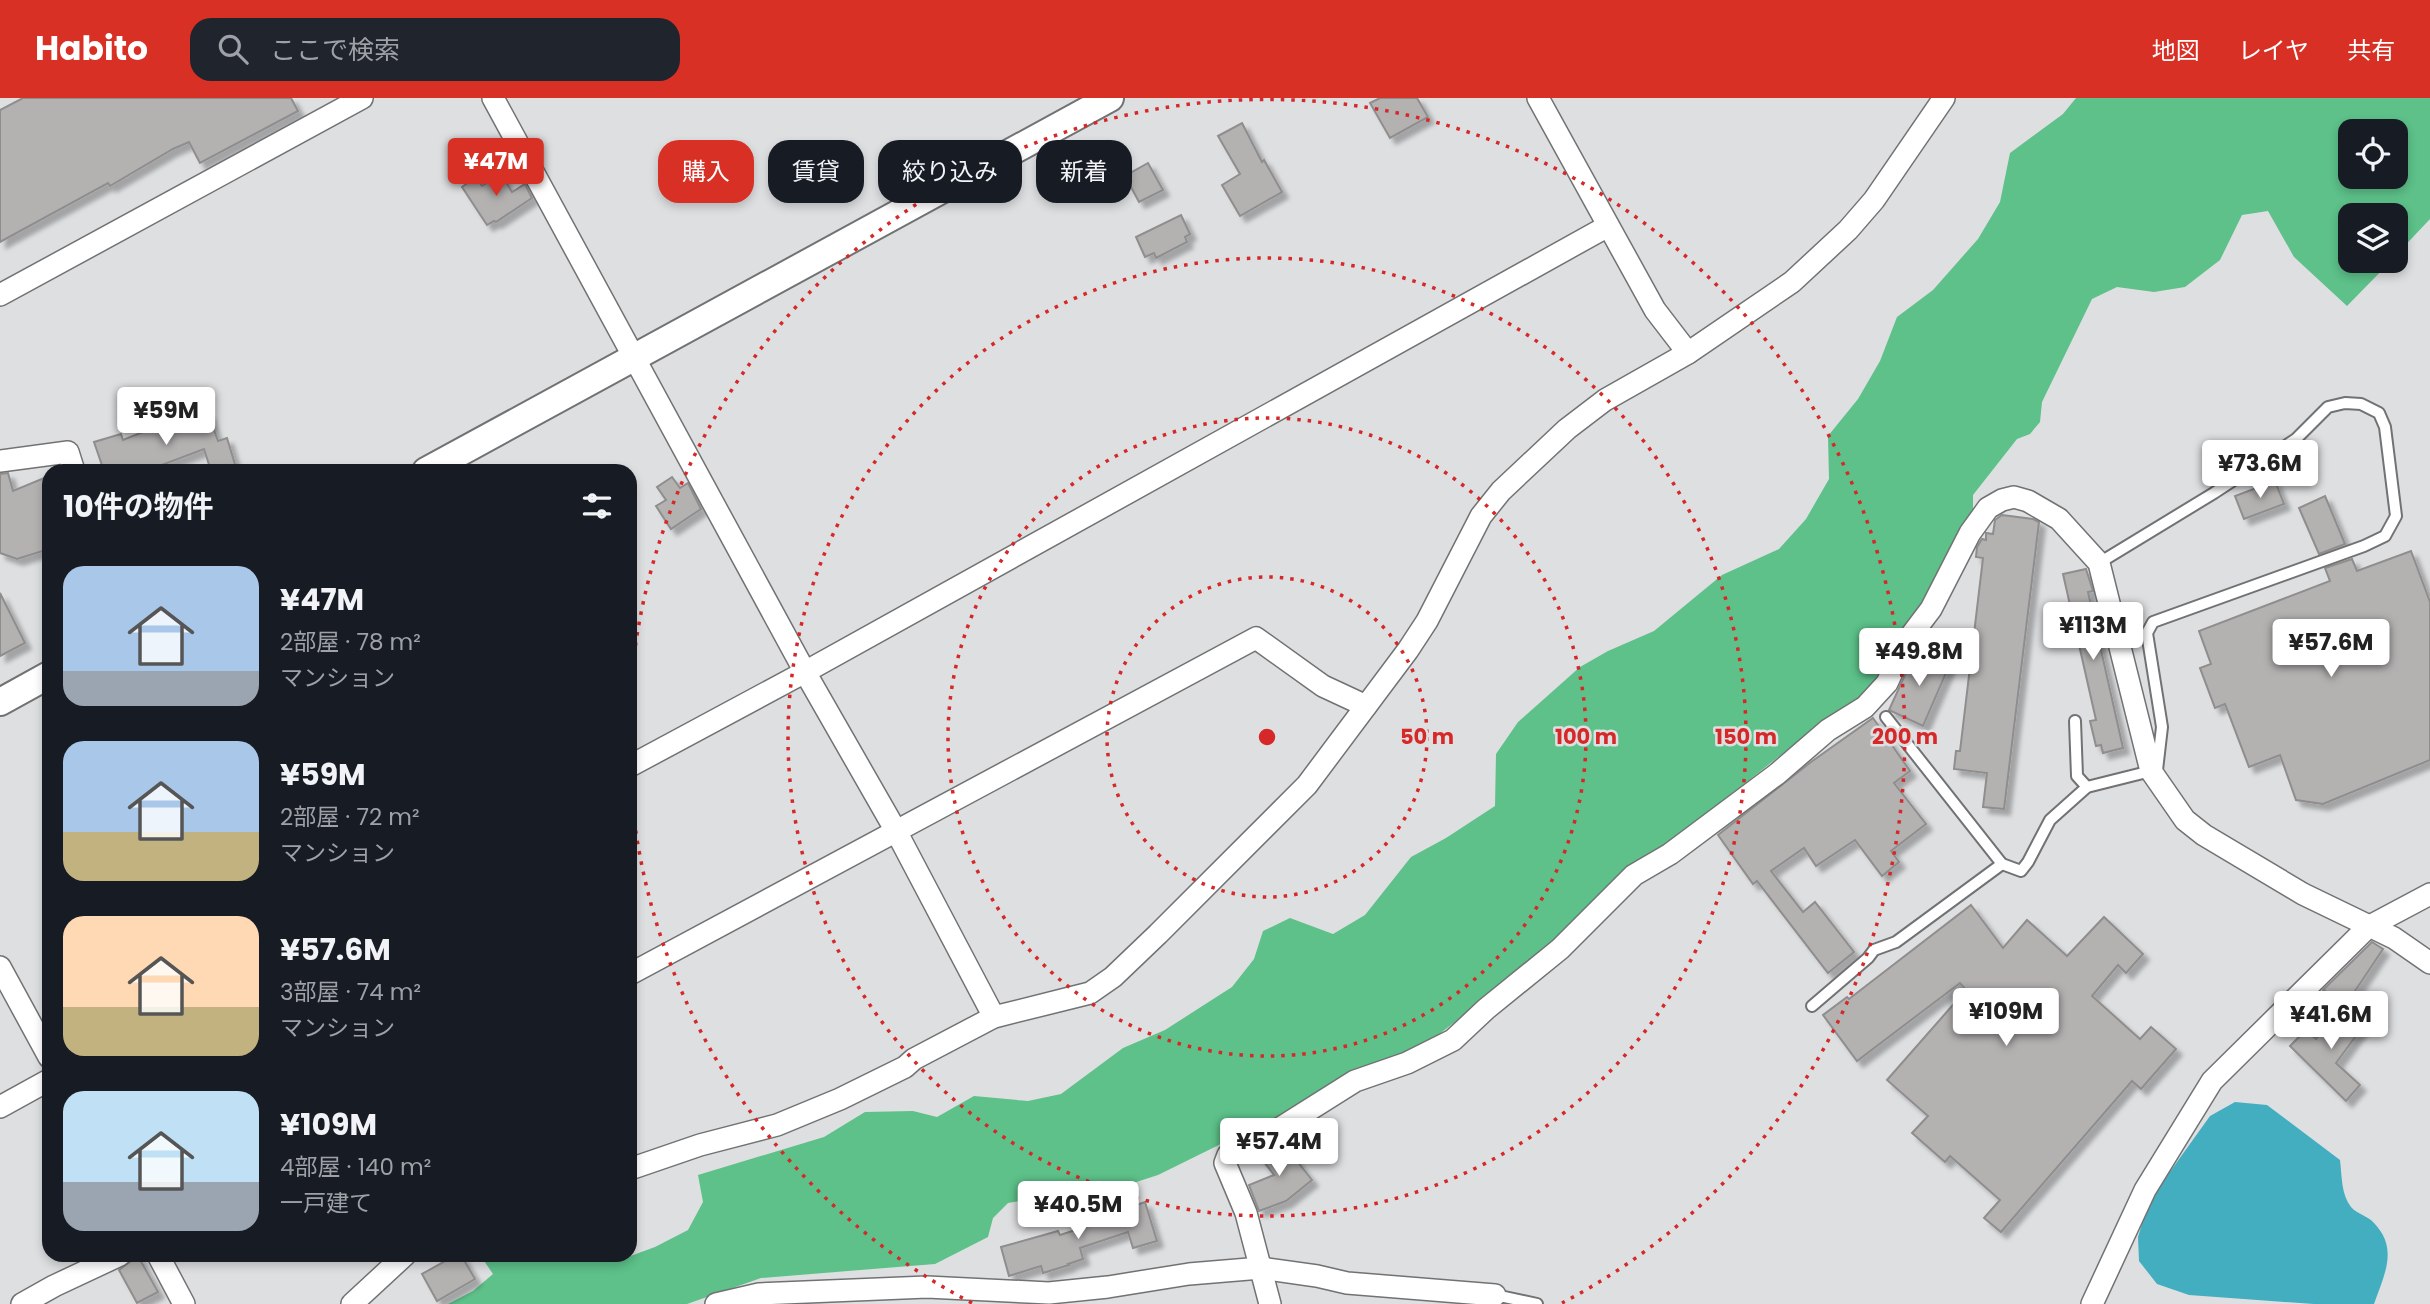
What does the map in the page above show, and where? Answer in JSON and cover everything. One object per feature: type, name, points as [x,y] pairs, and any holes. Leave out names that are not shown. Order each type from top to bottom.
[{"type":"street","points":[[0,295],[362,98]]},
{"type":"street","points":[[493,98],[805,672],[895,831],[994,1017]]},
{"type":"street","points":[[439,464],[1110,98]]},
{"type":"street","points":[[1538,98],[1655,310],[1688,353]]},
{"type":"street","points":[[637,1167],[700,1145],[777,1125],[815,1110],[905,1067],[994,1017],[1090,993],[1112,977],[1307,785],[1427,621],[1481,516],[1501,491],[1567,429],[1605,400],[1688,353],[1792,282],[1847,230],[1874,200],[1944,98]]},
{"type":"street","points":[[637,762],[805,672],[1608,226]]},
{"type":"street","points":[[0,461],[68,452],[72,464]]},
{"type":"street","points":[[1270,1304],[1246,1213],[1225,1164],[1228,1155],[1282,1127],[1355,1081],[1407,1063],[1453,1040],[1486,1009],[1560,949],[1634,875],[1670,854],[1777,774],[1828,730],[1865,707],[1887,683],[1906,642],[1931,609],[1970,533],[1988,508],[2002,500],[2014,497],[2036,504],[2059,519],[2099,563],[2153,774],[2185,820],[2204,835],[2303,894],[2394,938],[2430,963]]},
{"type":"street","points":[[637,970],[1256,638],[1323,686],[1366,706]]},
{"type":"street","points":[[0,702],[42,680]]},
{"type":"street","points":[[2092,1304],[2145,1190],[2212,1081],[2368,927],[2430,894]]},
{"type":"street","points":[[0,967],[42,1044]]},
{"type":"street","points":[[0,1107],[42,1084]]},
{"type":"street","points":[[22,1304],[105,1262]]},
{"type":"street","points":[[162,1262],[184,1304]]},
{"type":"street","points":[[352,1304],[397,1262]]},
{"type":"street","points":[[716,1304],[748,1301],[759,1294],[927,1287],[1049,1293],[1189,1274],[1261,1268],[1347,1283],[1494,1295]]},
{"type":"lane","points":[[1886,717],[2002,864],[2021,871],[2028,863],[2050,820],[2087,787],[2153,774],[2162,727],[2147,633],[2153,622],[2364,547],[2385,536],[2396,516],[2385,427],[2379,413],[2361,404],[2345,403],[2328,407],[2296,439],[2099,563]]},
{"type":"lane","points":[[2075,721],[2077,776],[2087,787]]},
{"type":"lane","points":[[1812,1006],[1874,950],[1896,942],[2002,864]]},
{"type":"lane","points":[[1494,1295],[1537,1304]]},
{"type":"green space","points":[[2076,98],[2430,98],[2430,219],[2408,242],[2408,203],[2338,203],[2338,273],[2379,273],[2347,306],[2294,257],[2268,211],[2242,215],[2220,260],[2185,287],[2154,292],[2117,287],[2092,299],[2042,402],[2040,422],[2030,434],[2017,439],[1973,495],[1973,515],[1880,678],[1855,702],[1797,742],[1669,844],[1548,950],[1425,1045],[1351,1071],[1281,1117],[1158,1175],[1093,1196],[1008,1203],[993,1218],[988,1237],[935,1264],[761,1278],[687,1304],[448,1304],[473,1291],[493,1274],[485,1262],[637,1262],[637,1254],[688,1230],[703,1202],[698,1175],[824,1137],[865,1112],[913,1111],[937,1117],[974,1096],[1028,1101],[1061,1094],[1123,1048],[1165,1030],[1232,987],[1254,959],[1263,931],[1290,918],[1333,934],[1365,915],[1411,857],[1495,806],[1496,754],[1518,722],[1580,667],[1608,651],[1654,631],[1722,575],[1779,549],[1806,519],[1829,479],[1828,436],[1858,399],[1880,361],[1897,317],[1933,290],[1978,239],[2000,202],[2010,153],[2063,114]]},
{"type":"water","points":[[2235,1102],[2267,1105],[2340,1160],[2342,1185],[2348,1202],[2353,1209],[2374,1223],[2386,1243],[2387,1262],[2374,1304],[2314,1304],[2189,1295],[2157,1284],[2139,1261],[2138,1237],[2144,1217],[2159,1187],[2210,1116]]},
{"type":"building","points":[[23,98],[291,98],[298,111],[200,163],[189,142],[173,149],[110,186],[108,183],[0,242],[0,110]]},
{"type":"building","points":[[1380,98],[1417,98],[1428,117],[1390,138],[1370,103]]},
{"type":"building","points":[[1242,123],[1262,162],[1264,160],[1282,192],[1240,216],[1222,185],[1240,174],[1218,136]]},
{"type":"building","points":[[1148,163],[1163,190],[1139,202],[1132,189],[1132,172]]},
{"type":"building","points":[[501,174],[512,192],[525,184],[532,198],[487,225],[462,187],[476,177],[482,186]]},
{"type":"building","points":[[1181,215],[1190,234],[1185,237],[1187,242],[1156,258],[1154,253],[1145,257],[1136,237]]},
{"type":"building","points":[[208,413],[218,441],[227,438],[235,464],[209,464],[204,449],[164,464],[102,464],[94,442],[121,434],[123,440],[163,424],[164,427]]},
{"type":"building","points":[[8,473],[13,491],[42,479],[42,551],[17,559],[0,553],[0,474]]},
{"type":"building","points":[[672,477],[680,488],[688,483],[701,509],[671,529],[656,506],[666,500],[657,487]]},
{"type":"building","points":[[2275,481],[2284,504],[2244,519],[2235,496]]},
{"type":"building","points":[[2325,496],[2345,544],[2319,554],[2299,508]]},
{"type":"building","points":[[2002,515],[2039,522],[2004,809],[1983,807],[1987,773],[1954,769],[1956,751],[1960,751],[1983,558],[1976,557],[1977,547],[1982,539],[1986,540],[1986,533],[1993,534],[1995,520]]},
{"type":"building","points":[[2411,551],[2430,602],[2430,760],[2323,804],[2296,800],[2280,755],[2249,767],[2225,704],[2215,708],[2200,668],[2211,664],[2199,631],[2330,581],[2325,568],[2352,559],[2357,571]]},
{"type":"building","points":[[2086,569],[2093,591],[2088,592],[2123,748],[2103,753],[2101,745],[2096,746],[2090,721],[2096,720],[2063,574]]},
{"type":"building","points":[[0,593],[25,643],[0,656]]},
{"type":"building","points":[[1916,651],[1949,666],[1923,726],[1889,710]]},
{"type":"building","points":[[1873,718],[1910,771],[1894,783],[1926,824],[1891,851],[1899,862],[1882,876],[1855,840],[1816,866],[1804,848],[1771,871],[1803,912],[1815,902],[1854,952],[1828,973],[1757,881],[1753,884],[1718,835],[1811,762]]},
{"type":"building","points":[[1971,905],[2003,948],[2027,920],[2067,956],[2104,917],[2143,954],[2126,973],[2118,965],[2092,996],[2140,1039],[2151,1027],[2176,1049],[2141,1089],[2132,1081],[2001,1232],[1984,1218],[2000,1200],[1950,1156],[1945,1162],[1912,1133],[1928,1116],[1887,1080],[1966,990],[1960,983],[1857,1061],[1823,1015],[1847,997],[1849,999]]},
{"type":"building","points":[[2372,942],[2383,949],[2347,1003],[2323,990]]},
{"type":"building","points":[[2341,1007],[2364,1025],[2336,1063],[2360,1085],[2346,1101],[2290,1046],[2306,1030],[2316,1039]]},
{"type":"building","points":[[1282,1142],[1312,1180],[1286,1201],[1259,1211],[1249,1185],[1274,1175],[1258,1154]]},
{"type":"building","points":[[1145,1202],[1157,1241],[1133,1248],[1128,1232],[1080,1248],[1083,1259],[1069,1265],[1043,1273],[1041,1266],[1009,1276],[1001,1247],[1058,1231],[1060,1235]]},
{"type":"building","points":[[130,1262],[141,1262],[158,1292],[137,1303],[119,1270]]},
{"type":"building","points":[[443,1262],[465,1262],[475,1279],[437,1301],[422,1274]]}]
